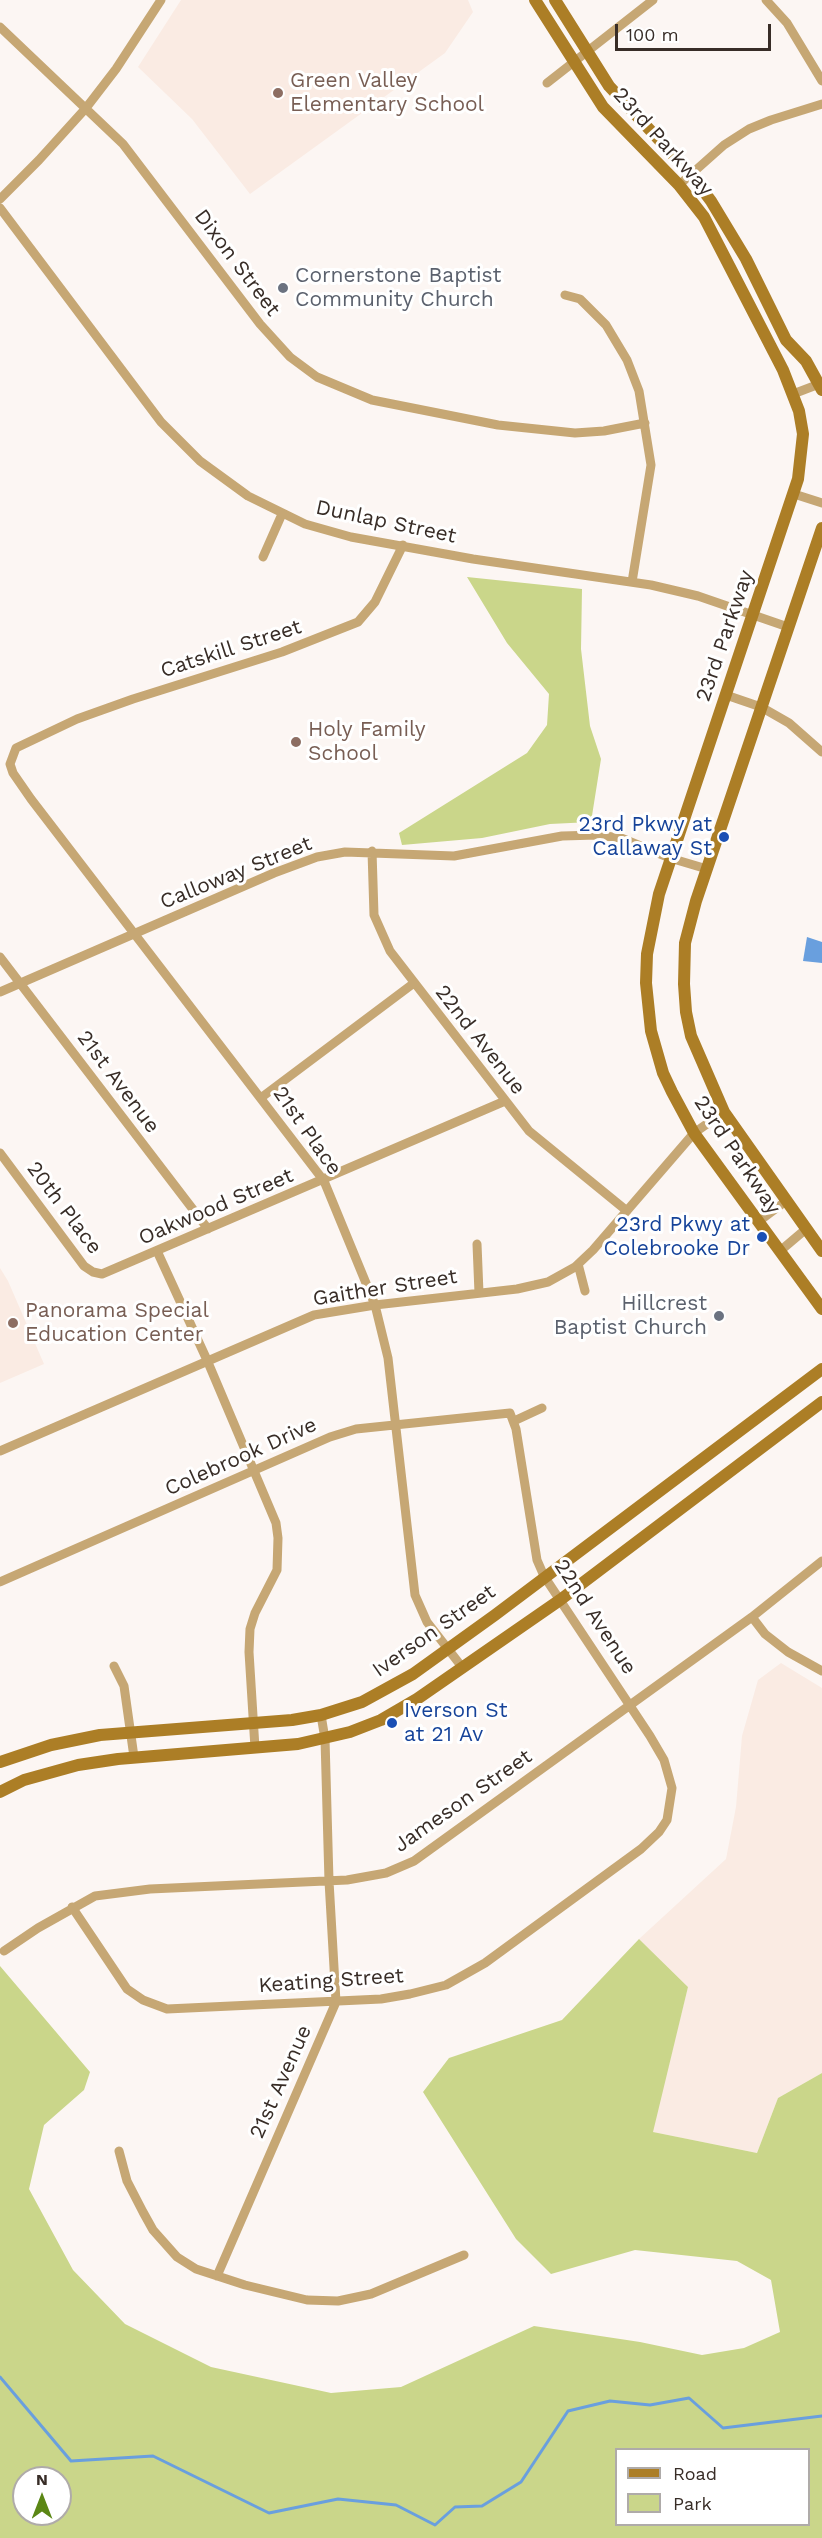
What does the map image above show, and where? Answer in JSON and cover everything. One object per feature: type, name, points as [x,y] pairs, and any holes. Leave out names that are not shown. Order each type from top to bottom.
[{"type":"street","points":[[0,199],[86,108],[116,69],[161,0]]},
{"type":"street","name":"23rd Parkway","points":[[535,0],[573,64],[603,106],[679,185],[704,217],[721,246],[793,394],[803,434],[802,456],[794,494],[670,858],[649,935],[646,964],[647,1012],[663,1073],[694,1133],[780,1251],[817,1293],[822,1309]]},
{"type":"street","name":"23rd Parkway","points":[[555,0],[618,96],[690,173],[730,231],[786,340],[806,361],[821,385]]},
{"type":"street","points":[[547,83],[653,0]]},
{"type":"street","points":[[766,0],[787,23],[822,81]]},
{"type":"street","name":"Dixon Street","points":[[0,27],[123,144],[260,324],[290,357],[316,377],[372,400],[498,425],[575,433],[604,431],[645,423]]},
{"type":"street","points":[[679,185],[690,173],[749,129],[822,104]]},
{"type":"street","name":"Dunlap Street","points":[[0,208],[140,395],[178,441],[226,482],[248,496],[282,514],[325,530],[473,559],[632,582],[698,596],[788,627]]},
{"type":"street","points":[[565,295],[580,299],[606,325],[627,360],[639,391],[651,465],[632,582]]},
{"type":"street","points":[[793,394],[821,385]]},
{"type":"street","points":[[794,494],[822,503]]},
{"type":"street","points":[[262,556],[282,514]]},
{"type":"street","name":"23rd Parkway","points":[[822,528],[689,923],[684,960],[684,998],[691,1036],[724,1112],[822,1251]]},
{"type":"street","name":"Catskill Street","points":[[30,741],[77,719],[133,699],[236,668],[345,628],[365,615],[375,602],[403,545]]},
{"type":"street","points":[[726,695],[761,707],[792,725],[822,752]]},
{"type":"street","name":"21st Place","points":[[30,741],[13,751],[10,764],[13,773],[133,934],[262,1097],[324,1181],[375,1305],[388,1358],[415,1595],[427,1622],[462,1667]]},
{"type":"street","name":"Calloway Street","points":[[0,992],[299,863],[345,852],[372,851],[454,856],[578,834],[621,838],[670,858],[707,869]]},
{"type":"street","name":"22nd Avenue","points":[[372,851],[374,915],[390,951],[505,1101],[544,1145],[627,1211]]},
{"type":"street","name":"21st Avenue","points":[[0,957],[208,1229]]},
{"type":"street","points":[[262,1097],[414,983]]},
{"type":"street","name":"Oakwood Street","points":[[107,1273],[505,1101]]},
{"type":"street","name":"Gaither Street","points":[[0,1451],[314,1315],[375,1305],[535,1286],[561,1275],[593,1250],[694,1133],[724,1112]]},
{"type":"street","name":"20th Place","points":[[0,1153],[84,1266],[93,1272],[107,1273]]},
{"type":"street","points":[[758,1222],[786,1201]]},
{"type":"street","points":[[780,1251],[806,1229]]},
{"type":"street","name":"Gaither Street","points":[[477,1244],[479,1293]]},
{"type":"street","points":[[157,1251],[207,1360],[275,1519],[277,1570],[274,1581],[255,1612],[250,1629],[249,1652],[255,1748]]},
{"type":"street","points":[[578,1264],[585,1291]]},
{"type":"street","name":"Iverson Street","points":[[0,1762],[51,1745],[100,1735],[254,1723],[321,1715],[373,1697],[448,1649],[822,1369]]},
{"type":"street","name":"Iverson Street","points":[[0,1792],[24,1780],[61,1769],[134,1757],[255,1748],[325,1739],[381,1720],[417,1699],[560,1600],[822,1402]]},
{"type":"street","name":"Colebrook Drive","points":[[0,1582],[330,1437],[356,1428],[396,1423],[512,1417],[542,1408]]},
{"type":"street","name":"22nd Avenue","points":[[512,1417],[537,1560],[544,1576],[630,1704],[664,1760]]},
{"type":"street","name":"Jameson Street","points":[[4,1951],[72,1907],[95,1896],[119,1891],[371,1878],[414,1862],[752,1617],[822,1562]]},
{"type":"street","points":[[752,1617],[765,1634],[788,1652],[822,1671]]},
{"type":"street","points":[[114,1666],[124,1686],[134,1757]]},
{"type":"street","name":"21st Avenue","points":[[217,2276],[336,2002],[329,1881],[325,1739],[321,1715]]},
{"type":"street","name":"Keating Street","points":[[72,1907],[121,1983],[132,1994],[167,2009],[381,1999],[446,1985],[485,1963],[641,1849],[659,1832],[669,1812],[672,1788],[664,1760]]},
{"type":"street","points":[[119,2151],[127,2181],[153,2230],[186,2264],[217,2276],[307,2300],[338,2301],[371,2294],[464,2256]]},
{"type":"shaded area","name":"Green Valley Elementary School","points":[[181,0],[468,0],[473,12],[445,53],[250,194],[192,119],[138,67]]},
{"type":"shaded area","name":"Panorama Special Education Center","points":[[0,1268],[8,1281],[44,1364],[0,1383]]},
{"type":"shaded area","points":[[781,1663],[822,1688],[822,2073],[778,2098],[757,2153],[652,2132],[688,1987],[639,1939],[726,1859],[736,1807],[742,1736],[758,1680]]},
{"type":"green space","points":[[467,577],[582,589],[581,649],[590,726],[601,759],[591,822],[550,824],[482,838],[402,845],[399,833],[527,753],[547,725],[549,694],[507,643]]},
{"type":"green space","points":[[639,1939],[688,1987],[653,2132],[757,2153],[778,2098],[822,2073],[822,2538],[0,2538],[0,1966],[90,2072],[84,2090],[44,2125],[29,2189],[73,2270],[125,2324],[211,2367],[331,2393],[401,2387],[534,2326],[640,2342],[702,2355],[744,2348],[780,2332],[771,2280],[737,2261],[635,2250],[551,2274],[516,2239],[423,2092],[449,2058],[562,2020]]},
{"type":"water","points":[[807,937],[822,942],[822,963],[803,961]]},
{"type":"waterway","points":[[0,2377],[71,2461],[153,2456],[269,2513],[338,2499],[396,2505],[435,2525],[455,2507],[482,2506],[521,2482],[568,2411],[610,2401],[650,2405],[689,2398],[723,2428],[822,2416]]},
{"type":"place","name":"Green Valley Elementary School","points":[[278,93]]},
{"type":"place","name":"Cornerstone Baptist Community Church","points":[[283,288]]},
{"type":"place","name":"Holy Family School","points":[[296,742]]},
{"type":"place","name":"23rd Pkwy at Callaway St","points":[[724,837]]},
{"type":"place","name":"23rd Pkwy at Colebrooke Dr","points":[[762,1237]]},
{"type":"place","name":"Hillcrest Baptist Church","points":[[719,1316]]},
{"type":"place","name":"Panorama Special Education Center","points":[[13,1323]]},
{"type":"place","name":"Iverson St at 21 Av","points":[[392,1723]]}]
